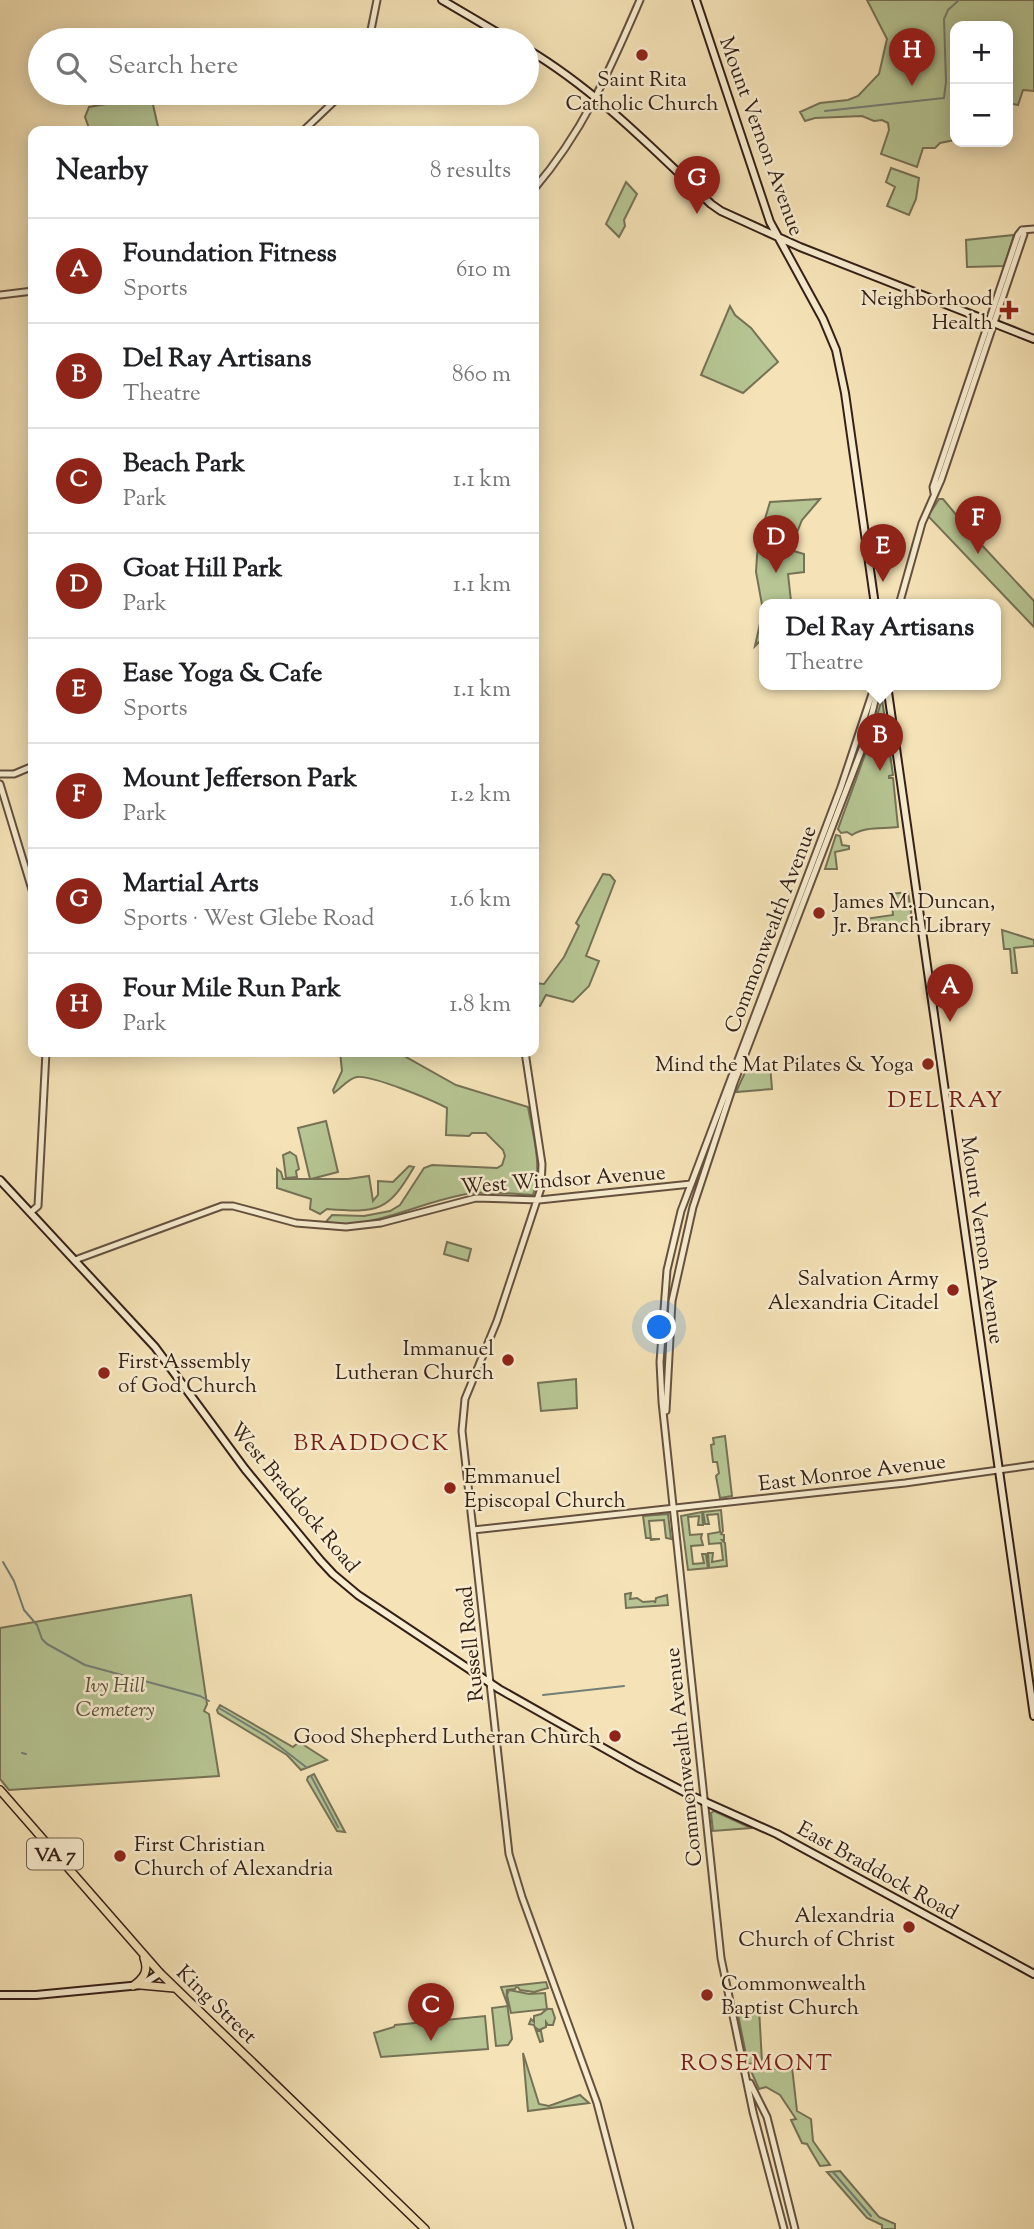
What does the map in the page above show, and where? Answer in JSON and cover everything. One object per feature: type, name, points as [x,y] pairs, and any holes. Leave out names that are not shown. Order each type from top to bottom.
[{"type":"main road","points":[[442,0],[490,28]]},
{"type":"main road","name":"Mount Vernon Avenue","points":[[696,0],[751,171],[777,237],[820,313],[836,350],[845,393],[874,599]]},
{"type":"main road","points":[[539,57],[558,68],[661,155],[711,204],[777,237],[1034,339]]},
{"type":"main road","name":"Mount Vernon Avenue","points":[[888,690],[1034,1716]]},
{"type":"main road","name":"West Braddock Road","points":[[0,1180],[159,1352],[229,1449],[333,1574],[384,1614],[490,1683],[637,1767],[704,1801]]},
{"type":"main road","name":"King Street","points":[[0,1790],[160,1973],[425,2229]]},
{"type":"main road","name":"East Braddock Road","points":[[704,1801],[777,1834],[1034,1974]]},
{"type":"main road","points":[[137,1985],[146,1971],[140,1951]]},
{"type":"main road","points":[[137,1985],[160,1973]]},
{"type":"main road","points":[[0,1995],[137,1985],[175,1988]]},
{"type":"street","points":[[371,28],[377,0]]},
{"type":"street","points":[[539,183],[563,153],[595,99],[640,0]]},
{"type":"street","points":[[308,126],[330,105]]},
{"type":"street","points":[[901,599],[922,523],[941,481],[992,322],[1024,234],[1022,230],[1034,229]]},
{"type":"street","points":[[0,295],[28,292]]},
{"type":"street","name":"Commonwealth Avenue","points":[[665,1431],[672,1301],[683,1243],[734,1083],[848,789],[876,690]]},
{"type":"street","name":"Commonwealth Avenue","points":[[784,2229],[753,2112],[721,1958],[660,1362],[667,1270],[681,1211],[869,718]]},
{"type":"street","points":[[0,774],[14,774],[28,768]]},
{"type":"street","points":[[0,784],[28,876]]},
{"type":"street","points":[[31,1212],[38,1206],[46,1057]]},
{"type":"street","name":"Russell Road","points":[[526,1057],[542,1164],[539,1200],[463,1409],[462,1432],[506,1828],[513,1868],[597,2103],[630,2229]]},
{"type":"street","name":"West Windsor Avenue","points":[[75,1260],[222,1206],[233,1206],[296,1223],[346,1227],[380,1223],[476,1198],[539,1200],[701,1183]]},
{"type":"street","name":"East Monroe Avenue","points":[[472,1530],[674,1509],[1034,1465]]},
{"type":"street","name":"Commonwealth Avenue","points":[[747,2077],[767,2117],[794,2229]]},
{"type":"green space","points":[[867,0],[1034,0],[1034,91],[1023,90],[1018,105],[1013,104],[1013,21],[950,21],[950,141],[940,143],[935,148],[923,148],[917,167],[881,154],[889,130],[888,123],[882,120],[874,121],[862,116],[815,118],[805,121],[800,112],[820,103],[848,100],[858,96],[879,74],[887,39]]},
{"type":"green space","points":[[153,105],[158,126],[88,126],[85,117],[89,107]]},
{"type":"green space","points":[[891,168],[919,178],[916,199],[909,215],[887,206],[895,187],[886,182]]},
{"type":"green space","points":[[626,182],[637,194],[619,237],[606,224]]},
{"type":"green space","points":[[1014,235],[1004,266],[967,267],[966,240]]},
{"type":"green space","points":[[730,306],[778,362],[743,393],[701,375]]},
{"type":"green space","points":[[820,499],[802,520],[790,550],[804,554],[804,572],[788,574],[791,599],[761,599],[756,572],[757,556],[770,502]]},
{"type":"green space","points":[[939,499],[943,499],[1034,601],[1034,627],[928,516]]},
{"type":"green space","points":[[882,699],[893,775],[889,778],[893,778],[898,827],[868,829],[852,835],[841,833],[838,829]]},
{"type":"green space","points":[[836,835],[840,836],[842,845],[849,846],[849,849],[835,852],[837,869],[825,869]]},
{"type":"green space","points":[[603,874],[610,875],[615,881],[586,956],[599,961],[589,986],[573,1002],[546,995],[539,1006],[539,984],[544,984],[564,957],[579,926],[576,923]]},
{"type":"green space","points":[[908,892],[913,925],[860,931],[858,920],[893,915],[891,894]]},
{"type":"green space","points":[[1002,930],[1034,940],[1034,946],[1014,948],[1017,973],[1012,973],[1010,949],[1004,949]]},
{"type":"green space","points":[[341,1057],[406,1057],[456,1085],[528,1107],[537,1162],[533,1195],[473,1193],[363,1222],[324,1224],[332,1215],[364,1216],[390,1211],[400,1205],[424,1168],[432,1165],[497,1168],[502,1165],[505,1156],[503,1150],[486,1133],[472,1133],[469,1136],[446,1135],[447,1108],[402,1089],[357,1077],[334,1093],[342,1071]]},
{"type":"green space","points":[[770,1065],[772,1089],[736,1092],[747,1068]]},
{"type":"green space","points":[[326,1121],[338,1172],[311,1179],[369,1176],[373,1201],[378,1195],[378,1181],[393,1182],[409,1166],[414,1167],[397,1193],[388,1201],[370,1209],[327,1209],[320,1214],[310,1209],[311,1199],[277,1188],[277,1169],[283,1179],[310,1179],[298,1128]]},
{"type":"green space","points":[[290,1152],[296,1156],[299,1169],[296,1171],[297,1177],[286,1178],[283,1155]]},
{"type":"green space","points":[[447,1242],[471,1249],[468,1261],[444,1254]]},
{"type":"green space","points":[[576,1379],[577,1408],[541,1411],[538,1383]]},
{"type":"green space","points":[[725,1436],[732,1496],[720,1498],[716,1476],[719,1473],[717,1462],[713,1462],[711,1445],[714,1444],[713,1438]]},
{"type":"green space","points":[[721,1510],[721,1534],[724,1535],[722,1540],[725,1543],[727,1566],[709,1568],[708,1553],[713,1553],[712,1562],[723,1560],[721,1543],[709,1544],[708,1534],[720,1532],[718,1514],[707,1515],[709,1524],[705,1524],[703,1512]]},
{"type":"green space","points":[[702,1512],[703,1525],[698,1525],[699,1516],[688,1517],[690,1535],[702,1534],[703,1545],[691,1546],[693,1564],[704,1563],[702,1554],[706,1554],[708,1568],[688,1570],[681,1516]]},
{"type":"green space","points":[[668,1514],[671,1539],[666,1538],[664,1520],[649,1521],[651,1539],[660,1539],[651,1540],[646,1538],[643,1516]]},
{"type":"green space","points":[[631,1593],[630,1599],[655,1603],[656,1598],[667,1595],[668,1605],[626,1608],[625,1594]]},
{"type":"green space","name":"Ivy Hill Cemetery","points":[[191,1595],[207,1704],[204,1711],[209,1714],[219,1776],[9,1790],[0,1779],[0,1628]]},
{"type":"green space","points":[[220,1705],[293,1747],[299,1742],[327,1760],[301,1770],[287,1755],[218,1713]]},
{"type":"green space","points":[[314,1774],[345,1832],[337,1831],[307,1780]]},
{"type":"green space","points":[[714,1811],[751,1828],[713,1831],[711,1813]]},
{"type":"green space","points":[[546,1982],[548,1988],[534,1992],[520,1990],[517,1986],[507,1990],[507,2004],[501,1987]]},
{"type":"green space","points":[[509,1990],[529,1994],[545,1993],[547,2009],[511,2013],[507,1995]]},
{"type":"green space","points":[[507,2006],[512,2039],[508,2045],[496,2046],[492,2008]]},
{"type":"green space","points":[[759,2008],[762,2062],[748,2064],[737,2010]]},
{"type":"green space","points":[[552,2009],[555,2018],[553,2025],[546,2022],[546,2027],[539,2030],[536,2028],[537,2031],[541,2031],[543,2041],[540,2042],[534,2025],[529,2024],[531,2019],[534,2022],[534,2016]]},
{"type":"green space","points":[[485,2016],[488,2049],[381,2057],[374,2033],[395,2025]]},
{"type":"green space","points":[[523,2053],[539,2104],[549,2106],[580,2095],[589,2103],[528,2111]]},
{"type":"green space","points":[[792,2067],[797,2111],[811,2119],[813,2141],[830,2165],[820,2166],[807,2144],[802,2143],[791,2120],[796,2119],[780,2095],[766,2087],[759,2089],[751,2071]]},
{"type":"green space","points":[[840,2171],[879,2217],[895,2224],[895,2229],[882,2229],[882,2225],[867,2218],[827,2172]]},
{"type":"waterway","points":[[825,111],[944,98],[944,19],[948,10],[959,0]]},
{"type":"waterway","points":[[3,1562],[14,1581],[24,1610],[37,1625],[47,1644],[85,1665],[200,1696],[209,1701]]},
{"type":"waterway","points":[[543,1695],[624,1686]]},
{"type":"waterway","points":[[219,1708],[266,1736],[306,1767]]},
{"type":"waterway","points":[[22,1753],[26,1754]]},
{"type":"waterway","points":[[311,1776],[338,1827]]},
{"type":"waterway","points":[[833,2172],[871,2216]]},
{"type":"place","name":"Saint Rita Catholic Church","points":[[642,55]]},
{"type":"place","name":"Four Mile Run Park","points":[[912,86]]},
{"type":"place","name":"Martial Arts","points":[[697,214]]},
{"type":"place","name":"Neighborhood Health","points":[[1009,310]]},
{"type":"place","name":"Mount Jefferson Park","points":[[978,554]]},
{"type":"place","name":"Goat Hill Park","points":[[776,573]]},
{"type":"place","name":"Ease Yoga & Cafe","points":[[883,582]]},
{"type":"place","name":"Del Ray Artisans","points":[[880,771]]},
{"type":"place","name":"James M. Duncan, Jr. Branch Library","points":[[819,913]]},
{"type":"place","name":"Foundation Fitness","points":[[950,1022]]},
{"type":"place","name":"Mind the Mat Pilates & Yoga","points":[[928,1064]]},
{"type":"place","name":"Salvation Army Alexandria Citadel","points":[[953,1290]]},
{"type":"place","name":"Immanuel Lutheran Church","points":[[508,1360]]},
{"type":"place","name":"First Assembly of God Church","points":[[104,1373]]},
{"type":"place","name":"Emmanuel Episcopal Church","points":[[450,1488]]},
{"type":"place","name":"Good Shepherd Lutheran Church","points":[[615,1736]]},
{"type":"place","name":"First Christian Church of Alexandria","points":[[120,1856]]},
{"type":"place","name":"Alexandria Church of Christ","points":[[909,1927]]},
{"type":"place","name":"Commonwealth Baptist Church","points":[[707,1995]]},
{"type":"place","name":"Beach Park","points":[[431,2041]]},
{"type":"district","name":"DEL RAY","points":[[946,1099]]},
{"type":"district","name":"BRADDOCK","points":[[372,1442]]},
{"type":"district","name":"ROSEMONT","points":[[757,2062]]}]
